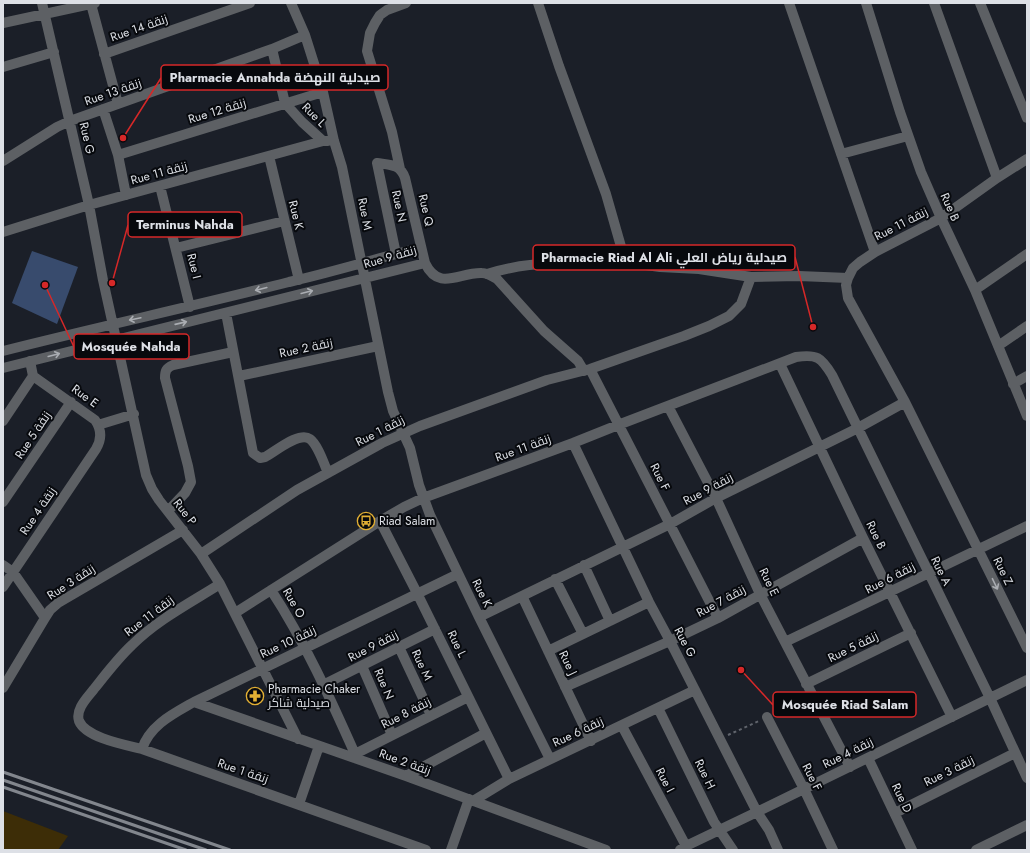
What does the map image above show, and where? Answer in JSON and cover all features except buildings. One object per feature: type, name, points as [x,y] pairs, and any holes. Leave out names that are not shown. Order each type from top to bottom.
[{"type":"street","name":"Rue M","points":[[291,3],[305,35],[323,92],[334,141],[342,167],[388,392],[393,411],[403,433]]},
{"type":"street","name":"Rue Q","points":[[406,3],[387,10],[380,15],[374,23],[370,33],[367,51],[394,138],[421,248]]},
{"type":"street","points":[[538,3],[559,66],[606,194],[626,264]]},
{"type":"street","points":[[789,3],[875,252]]},
{"type":"street","name":"Rue B","points":[[866,3],[908,136],[921,172],[940,218],[975,290],[1027,416]]},
{"type":"street","points":[[934,3],[997,178]]},
{"type":"street","points":[[980,3],[1027,118]]},
{"type":"street","points":[[3,23],[43,8],[93,4],[104,54],[118,104]]},
{"type":"street","name":"Rue 14 زنقة","points":[[104,54],[243,4]]},
{"type":"street","name":"Rue G","points":[[43,8],[89,205],[103,280]]},
{"type":"street","name":"Rue 13 زنقة","points":[[3,161],[57,127],[70,121],[272,49],[305,35]]},
{"type":"street","name":"Rue L","points":[[272,49],[285,103],[302,122],[323,141],[334,141]]},
{"type":"street","points":[[3,67],[54,52]]},
{"type":"street","name":"Rue 12 زنقة","points":[[118,154],[323,92]]},
{"type":"street","points":[[103,109],[118,154],[126,195]]},
{"type":"street","points":[[841,154],[908,136]]},
{"type":"street","name":"Rue 11 زنقة","points":[[3,232],[89,205],[323,141]]},
{"type":"street","name":"Rue K","points":[[269,156],[298,280]]},
{"type":"street","name":"Rue 11 زنقة","points":[[848,278],[853,268],[875,252],[940,218],[1027,159]]},
{"type":"street","name":"Rue N","points":[[396,254],[377,163],[390,165],[403,173]]},
{"type":"street","name":"Rue I","points":[[160,186],[190,307]]},
{"type":"street","points":[[176,248],[284,221]]},
{"type":"street","name":"Rue 9 زنقة","points":[[3,351],[190,307],[421,248],[425,263],[226,313],[117,338],[3,368]]},
{"type":"street","points":[[975,290],[1027,254]]},
{"type":"street","points":[[425,263],[432,274],[439,278],[451,279],[482,272],[487,274],[508,268],[556,264],[639,264],[752,276],[848,278],[846,286],[848,298],[905,402],[978,549]]},
{"type":"street","name":"Rue F","points":[[487,274],[499,281],[544,331],[587,370],[618,424],[718,618]]},
{"type":"street","name":"Rue 1 زنقة","points":[[201,554],[297,490],[403,433],[547,380],[587,370],[684,336],[729,316],[741,304],[752,276]]},
{"type":"street","name":"Rue P","points":[[103,280],[134,414],[146,475],[152,489],[201,554],[220,584],[298,739]]},
{"type":"street","points":[[226,313],[239,376],[251,447],[254,454],[260,458],[265,457],[297,437],[303,436],[310,439],[316,447],[328,473]]},
{"type":"street","points":[[998,346],[1027,326]]},
{"type":"street","name":"Rue 2 زنقة","points":[[239,376],[378,346]]},
{"type":"street","points":[[168,511],[185,493],[191,482],[190,472],[165,378],[165,372],[168,367],[173,365],[233,352]]},
{"type":"street","name":"Rue 11 زنقة","points":[[235,613],[404,507],[423,498],[573,443],[618,424],[796,357],[813,356],[820,359],[832,375]]},
{"type":"street","points":[[3,421],[33,376],[30,361]]},
{"type":"street","name":"Rue B","points":[[780,364],[863,538],[952,716]]},
{"type":"street","name":"Rue A","points":[[832,375],[990,698],[1027,778]]},
{"type":"street","name":"Rue E","points":[[33,376],[96,420],[101,436],[100,443],[96,449]]},
{"type":"street","points":[[1013,384],[1027,376]]},
{"type":"street","name":"Rue 5 زنقة","points":[[3,502],[71,402]]},
{"type":"street","name":"Rue 9 زنقة","points":[[479,617],[622,546],[670,524],[716,498],[858,428],[905,402]]},
{"type":"street","name":"Rue E","points":[[668,406],[716,498],[760,594],[850,767]]},
{"type":"street","points":[[98,424],[134,414]]},
{"type":"street","name":"Rue K","points":[[403,433],[410,448],[423,498],[458,574],[550,759]]},
{"type":"street","name":"Rue G","points":[[573,443],[649,602],[757,812],[769,830],[778,850]]},
{"type":"street","name":"Rue 4 زنقة","points":[[3,587],[96,449]]},
{"type":"street","name":"Rue L","points":[[380,522],[417,593],[509,779]]},
{"type":"street","name":"Rue 6 زنقة","points":[[785,642],[1027,526]]},
{"type":"street","name":"Rue 3 زنقة","points":[[3,688],[50,610],[58,603],[183,530]]},
{"type":"street","name":"Rue 7 زنقة","points":[[565,687],[670,641],[718,618],[863,538]]},
{"type":"street","name":"Rue Z","points":[[978,549],[1027,648]]},
{"type":"street","points":[[3,565],[13,572],[45,618]]},
{"type":"street","points":[[584,565],[610,621]]},
{"type":"street","name":"Rue 10 زنقة","points":[[142,749],[145,741],[156,727],[168,716],[262,668],[458,574]]},
{"type":"street","points":[[555,579],[583,634]]},
{"type":"street","name":"Rue 11 زنقة","points":[[88,697],[113,665],[144,633],[220,584]]},
{"type":"street","name":"Rue O","points":[[271,590],[323,685],[355,756]]},
{"type":"street","name":"Rue J","points":[[522,596],[591,741]]},
{"type":"street","points":[[548,651],[649,602]]},
{"type":"street","name":"Rue 9 زنقة","points":[[323,685],[435,629]]},
{"type":"street","name":"Rue 5 زنقة","points":[[806,684],[911,634]]},
{"type":"street","name":"Rue M","points":[[399,647],[431,715]]},
{"type":"street","name":"Rue N","points":[[362,666],[392,735]]},
{"type":"street","name":"Rue 4 زنقة","points":[[683,848],[1027,680]]},
{"type":"street","name":"Rue 6 زنقة","points":[[471,800],[509,779],[695,690]]},
{"type":"street","name":"Rue 1 زنقة","points":[[88,697],[80,709],[79,721],[91,732],[104,738],[142,749],[426,850]]},
{"type":"street","name":"Rue 8 زنقة","points":[[355,756],[392,735],[468,697]]},
{"type":"street","name":"Rue 2 زنقة","points":[[194,702],[298,739],[355,756],[606,850]]},
{"type":"street","name":"Rue H","points":[[658,708],[719,830],[733,850]]},
{"type":"street","name":"Rue F","points":[[767,717],[833,850]]},
{"type":"street","name":"Rue I","points":[[622,726],[683,848]]},
{"type":"street","points":[[406,776],[486,733]]},
{"type":"street","points":[[299,804],[320,746]]},
{"type":"street","name":"Rue 3 زنقة","points":[[895,813],[1015,753]]},
{"type":"street","name":"Rue D","points":[[868,758],[912,850]]},
{"type":"street","points":[[451,850],[471,800]]},
{"type":"street","points":[[980,849],[1027,825]]},
{"type":"shaded area","points":[[3,811],[68,836],[58,850],[3,850]]},
{"type":"railway","points":[[3,772],[230,850]]},
{"type":"railway","points":[[3,780],[206,850]]},
{"type":"railway","points":[[3,787],[186,850]]},
{"type":"place","name":"Pharmacie Annahda صيدلية النهضة","points":[[123,138]]},
{"type":"place","name":"Terminus Nahda","points":[[112,283]]},
{"type":"place","name":"Mosquée Nahda","points":[[45,285]]},
{"type":"place","name":"Pharmacie Riad Al Ali صيدلية رياض العلي","points":[[813,327]]},
{"type":"place","name":"Riad Salam","points":[[366,521]]},
{"type":"place","name":"Mosquée Riad Salam","points":[[741,670]]},
{"type":"place","name":"Pharmacie Chaker صيدلية شاكر","points":[[255,696]]}]
